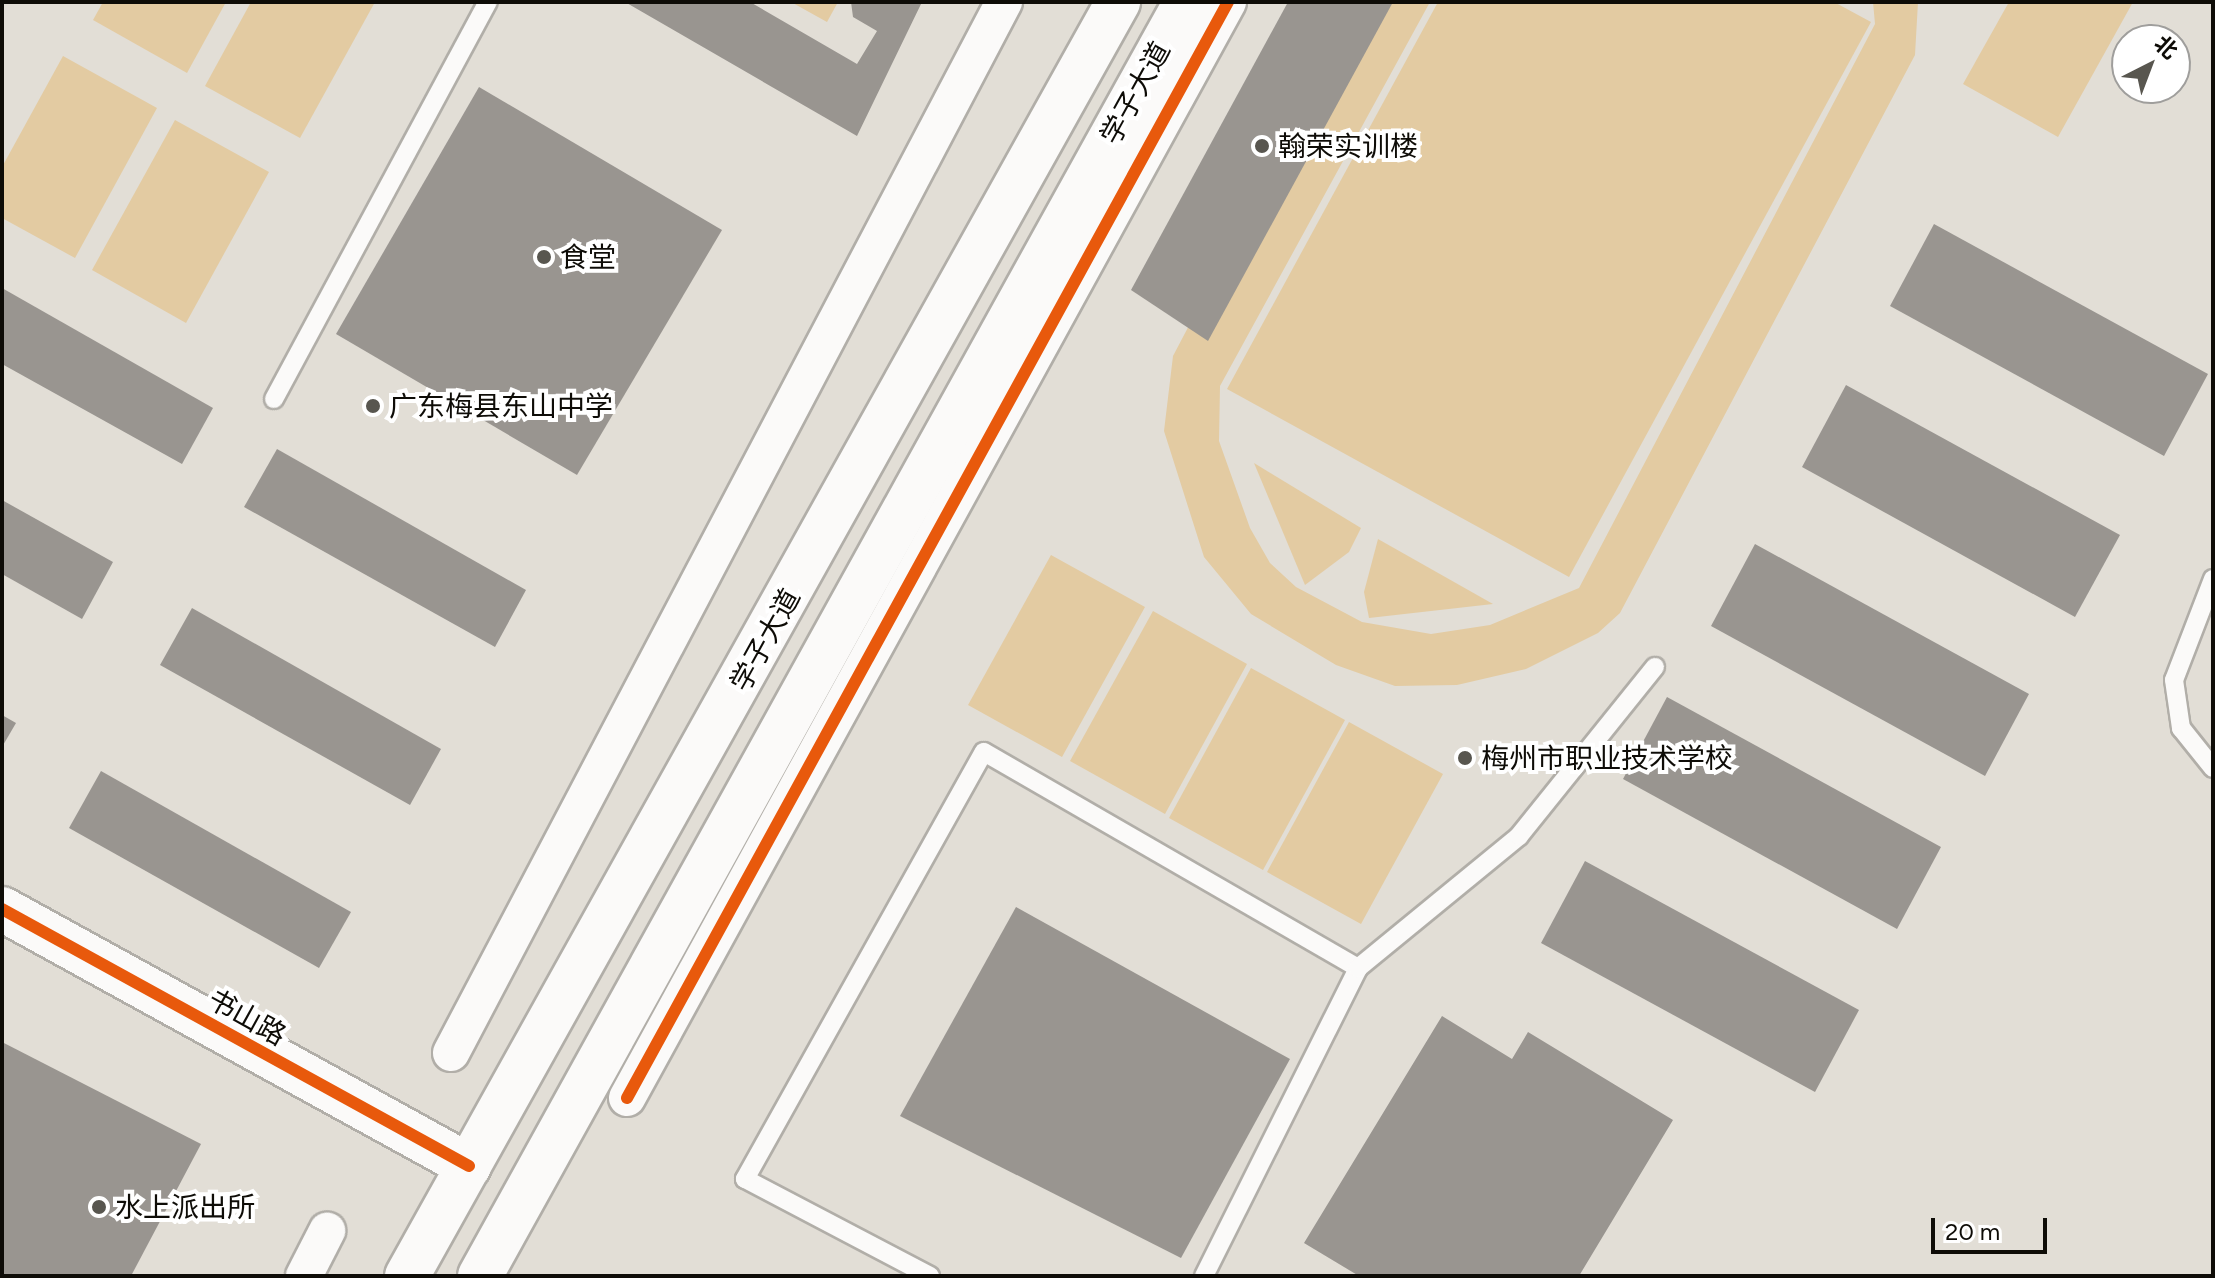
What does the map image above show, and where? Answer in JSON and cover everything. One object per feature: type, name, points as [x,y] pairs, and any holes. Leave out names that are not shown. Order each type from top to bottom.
[{"type":"main road","name":"学子大道","points":[[407,1276],[1118,2]]},
{"type":"main road","name":"学子大道","points":[[480,1276],[1186,2]]},
{"type":"main road","name":"书山路","points":[[2,909],[469,1166]]},
{"type":"street","points":[[451,1053],[1004,2]]},
{"type":"street","points":[[627,1098],[1228,2]]},
{"type":"street","points":[[304,1276],[327,1231]]},
{"type":"lane","points":[[274,399],[488,2]]},
{"type":"lane","points":[[2213,579],[2174,680],[2181,728],[2213,768]]},
{"type":"lane","points":[[1204,1276],[1358,968],[1519,836],[1655,667]]},
{"type":"lane","points":[[930,1276],[745,1179],[984,752],[1358,968]]},
{"type":"shaded area","points":[[103,2],[226,2],[187,73],[93,20]]},
{"type":"shaded area","points":[[251,2],[375,2],[300,138],[205,86]]},
{"type":"shaded area","points":[[791,2],[838,2],[827,22]]},
{"type":"shaded area","points":[[1359,2],[1430,2],[1220,386],[1219,441],[1250,528],[1270,563],[1296,587],[1362,622],[1431,634],[1490,625],[1579,588],[1875,24],[1873,2],[1918,2],[1915,55],[1620,613],[1598,633],[1526,669],[1457,685],[1395,686],[1336,665],[1251,614],[1204,557],[1164,431],[1173,356]]},
{"type":"shaded area","points":[[1438,2],[1834,2],[1871,22],[1569,577],[1227,389]]},
{"type":"shaded area","points":[[2009,2],[2133,2],[2121,24],[2111,24],[2111,42],[2058,137],[1963,84]]},
{"type":"shaded area","points":[[63,56],[157,108],[75,258],[2,218],[2,167]]},
{"type":"shaded area","points":[[175,120],[269,172],[186,323],[92,270]]},
{"type":"shaded area","points":[[1254,463],[1361,528],[1349,552],[1305,585]]},
{"type":"shaded area","points":[[1378,539],[1493,604],[1369,618],[1364,592]]},
{"type":"shaded area","points":[[1051,555],[1145,607],[1062,757],[968,705]]},
{"type":"shaded area","points":[[1153,611],[1247,664],[1165,814],[1070,761]]},
{"type":"shaded area","points":[[1251,668],[1345,720],[1263,870],[1169,818]]},
{"type":"shaded area","points":[[1349,722],[1443,774],[1361,924],[1267,872]]},
{"type":"building","points":[[625,2],[750,2],[857,64],[877,31],[853,17],[851,2],[922,2],[857,136]]},
{"type":"building","name":"翰荣实训楼","points":[[1288,2],[1393,2],[1208,341],[1131,290]]},
{"type":"building","name":"食堂","points":[[479,87],[722,230],[577,475],[336,334]]},
{"type":"building","points":[[1934,224],[2208,374],[2164,456],[1890,306]]},
{"type":"building","points":[[2,288],[213,408],[182,464],[2,364]]},
{"type":"building","points":[[1846,385],[2120,535],[2075,617],[1802,467]]},
{"type":"building","points":[[277,449],[526,590],[495,647],[244,507]]},
{"type":"building","points":[[2,500],[113,562],[82,619],[2,574]]},
{"type":"building","points":[[1755,544],[2029,694],[1985,776],[1711,626]]},
{"type":"building","points":[[192,608],[441,749],[410,805],[160,665]]},
{"type":"building","points":[[1667,697],[1941,847],[1897,929],[1623,779]]},
{"type":"building","points":[[2,715],[16,723],[2,747]]},
{"type":"building","points":[[101,771],[351,912],[319,968],[69,828]]},
{"type":"building","points":[[1585,861],[1859,1010],[1815,1092],[1541,943]]},
{"type":"building","points":[[1016,907],[1290,1059],[1181,1258],[900,1116]]},
{"type":"building","points":[[1442,1016],[1512,1059],[1528,1032],[1673,1120],[1579,1276],[1359,1276],[1304,1243]]},
{"type":"building","points":[[2,1042],[201,1144],[131,1276],[2,1276]]},
{"type":"cycle path","points":[[627,1098],[1228,2]]},
{"type":"cycle path","points":[[2,909],[469,1166]]},
{"type":"place","name":"翰荣实训楼","points":[[1262,146]]},
{"type":"place","name":"食堂","points":[[544,257]]},
{"type":"place","name":"广东梅县东山中学","points":[[373,406]]},
{"type":"place","name":"梅州市职业技术学校","points":[[1465,758]]},
{"type":"place","name":"水上派出所","points":[[99,1207]]}]
